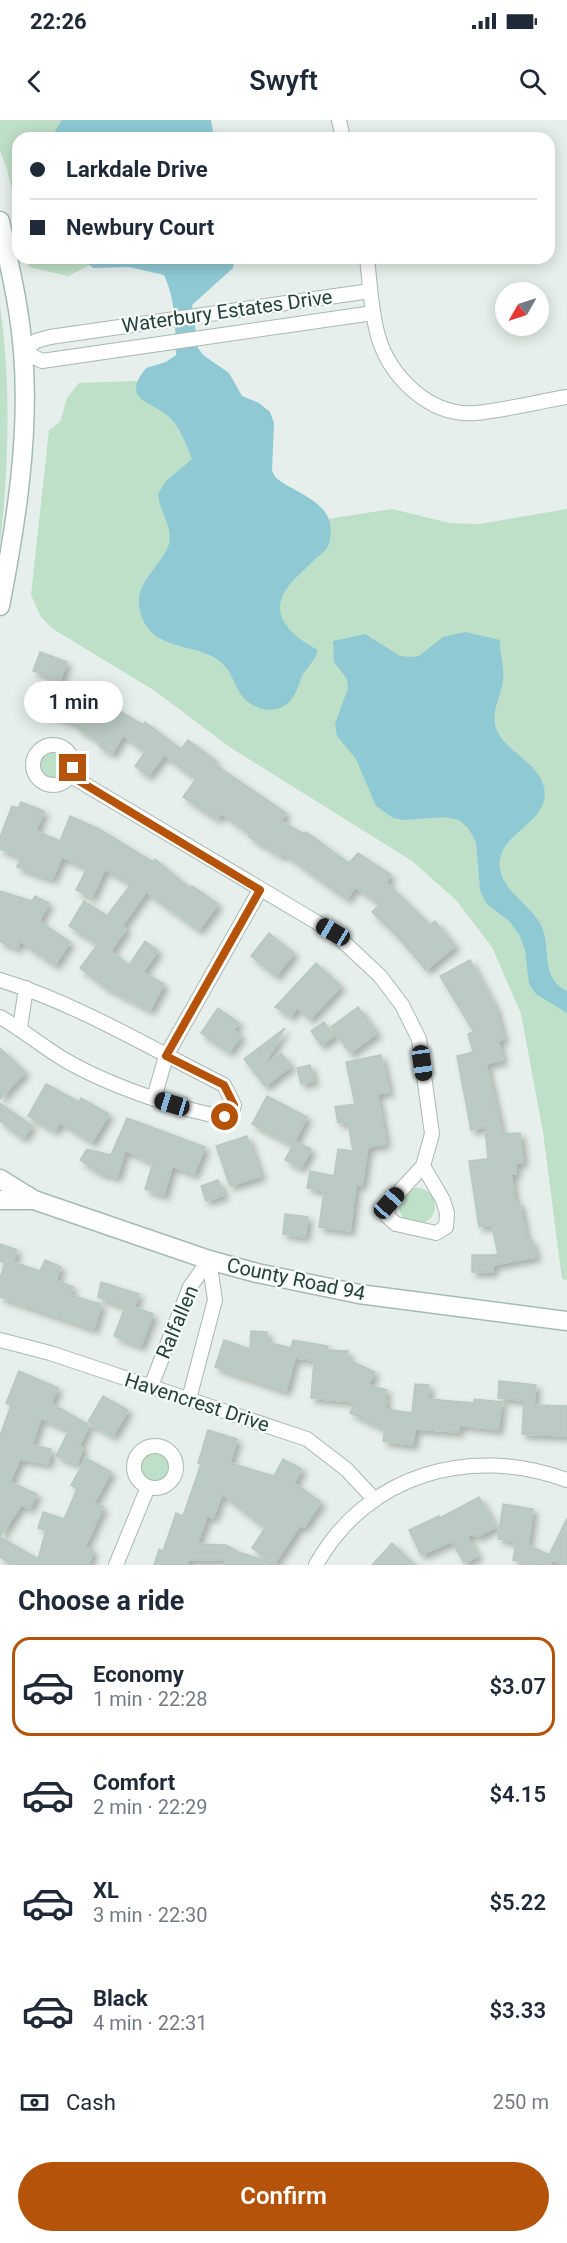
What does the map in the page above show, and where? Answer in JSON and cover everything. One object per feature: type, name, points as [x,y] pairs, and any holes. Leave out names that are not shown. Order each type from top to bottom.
[{"type":"street","points":[[0,221],[23,351],[25,418],[15,529],[0,606]]},
{"type":"street","points":[[368,264],[373,313],[379,338],[401,379],[433,404],[474,413],[567,397]]},
{"type":"street","name":"Waterbury Estates Drive","points":[[370,291],[84,332],[36,341],[23,351],[42,361],[373,313]]},
{"type":"street","points":[[84,332],[88,354]]},
{"type":"street","points":[[71,776],[333,932],[380,976],[402,1005],[419,1039],[432,1134],[423,1166],[389,1203],[387,1216],[396,1224],[436,1233],[446,1227],[447,1213],[423,1166]]},
{"type":"street","points":[[154,1098],[166,1056],[260,890]]},
{"type":"street","points":[[0,980],[26,988],[224,1085],[234,1105],[232,1112],[225,1117],[154,1098],[65,1060],[20,1028],[0,1017]]},
{"type":"street","points":[[20,1028],[26,988]]},
{"type":"street","name":"County Road 94","points":[[0,1179],[34,1200],[209,1260],[300,1283],[359,1294],[567,1321]]},
{"type":"street","name":"County Road 94","points":[[0,1200],[34,1200]]},
{"type":"street","name":"Ralfallen","points":[[151,1386],[190,1287],[209,1260]]},
{"type":"street","name":"Ralfallen","points":[[189,1400],[215,1300],[209,1260]]},
{"type":"street","name":"Havencrest Drive","points":[[0,1340],[151,1386],[307,1440],[346,1469],[375,1500]]},
{"type":"street","points":[[316,1565],[340,1531],[375,1500],[418,1477],[471,1464],[523,1467],[567,1480]]},
{"type":"street","points":[[116,1565],[148,1487]]},
{"type":"green space","points":[[0,120],[128,120],[131,132],[12,132],[12,191],[0,151]]},
{"type":"green space","points":[[28,264],[92,264],[68,276],[29,267]]},
{"type":"green space","points":[[0,305],[6,365],[8,425],[0,544]]},
{"type":"green space","points":[[189,379],[263,529],[392,509],[450,523],[479,524],[567,509],[567,1280],[562,1279],[543,1132],[521,1014],[492,947],[456,900],[412,861],[231,748],[155,691],[53,629],[41,617],[31,595],[49,430],[60,422],[67,398],[79,383]]},
{"type":"green space","points":[[51,747],[64,752],[69,765],[64,778],[51,783],[38,778],[33,765],[38,752]]},
{"type":"green space","points":[[417,1188],[429,1194],[435,1206],[429,1218],[417,1224],[405,1218],[399,1206],[405,1194]]},
{"type":"green space","points":[[155,1445],[168,1450],[173,1463],[168,1476],[155,1481],[142,1476],[137,1463],[142,1450]]},
{"type":"water","points":[[62,120],[211,120],[213,132],[55,132]]},
{"type":"water","points":[[89,264],[233,264],[233,268],[192,305],[198,348],[203,355],[229,373],[242,396],[259,403],[270,412],[274,423],[272,471],[276,478],[314,501],[326,513],[331,526],[326,550],[294,580],[282,597],[281,616],[286,624],[300,639],[318,650],[302,676],[293,698],[281,707],[263,709],[246,701],[229,671],[221,662],[206,654],[162,639],[152,633],[145,624],[140,611],[140,593],[143,584],[164,555],[170,540],[158,494],[166,481],[192,459],[173,421],[143,400],[136,388],[138,379],[146,368],[166,362],[176,355],[173,304],[164,275],[129,267],[93,268]]},
{"type":"water","points":[[465,632],[500,640],[503,681],[495,711],[495,725],[503,740],[536,771],[543,784],[545,796],[542,806],[537,815],[506,846],[501,855],[500,865],[506,884],[540,923],[546,941],[552,978],[567,991],[567,1013],[536,994],[529,984],[525,950],[520,936],[510,922],[486,903],[480,890],[476,842],[468,828],[459,820],[445,817],[404,820],[393,818],[376,806],[356,759],[337,736],[335,724],[348,688],[347,679],[334,662],[333,641],[365,634],[400,656],[410,657],[419,656],[443,637]]},
{"type":"building","points":[[40,652],[67,662],[60,680],[33,671]]},
{"type":"building","points":[[53,679],[84,690],[110,708],[111,706],[143,725],[145,722],[181,749],[188,740],[215,760],[213,763],[286,813],[281,821],[304,834],[306,832],[349,863],[358,853],[391,875],[386,882],[430,925],[435,921],[455,946],[426,970],[400,939],[372,912],[380,904],[355,887],[347,899],[283,853],[281,856],[249,837],[250,834],[221,813],[217,819],[183,797],[196,779],[164,755],[148,776],[135,766],[145,752],[123,735],[112,754],[98,745],[100,742],[77,728],[79,725],[42,711]]},
{"type":"building","points":[[21,802],[44,811],[36,831],[60,841],[70,816],[99,829],[153,862],[155,859],[190,888],[192,886],[218,904],[199,930],[146,892],[122,926],[126,929],[111,951],[129,965],[145,941],[158,951],[143,972],[164,984],[150,1010],[107,988],[80,968],[98,944],[69,926],[84,901],[107,916],[131,884],[105,869],[92,897],[76,890],[87,868],[62,857],[52,879],[17,867],[21,857],[0,849],[0,837],[12,806],[18,808]]},
{"type":"building","points":[[0,891],[32,901],[35,896],[49,903],[39,921],[70,942],[55,965],[20,941],[17,948],[0,942]]},
{"type":"building","points":[[269,933],[294,953],[276,976],[251,956]]},
{"type":"building","points":[[470,960],[495,1007],[504,1039],[498,1041],[503,1060],[486,1064],[502,1134],[520,1133],[523,1162],[516,1163],[516,1174],[511,1174],[515,1203],[519,1202],[527,1241],[532,1240],[536,1257],[493,1265],[493,1272],[472,1272],[472,1255],[498,1255],[492,1225],[479,1227],[469,1161],[488,1159],[485,1127],[471,1130],[457,1056],[473,1052],[468,1034],[474,1032],[440,976]]},
{"type":"building","points":[[316,963],[341,986],[310,1019],[297,1007],[291,1016],[275,1007]]},
{"type":"building","points":[[358,1007],[377,1033],[350,1053],[331,1027]]},
{"type":"building","points":[[218,1008],[239,1023],[233,1030],[241,1036],[229,1052],[201,1033]]},
{"type":"building","points":[[324,1022],[334,1036],[321,1045],[311,1031]]},
{"type":"building","points":[[285,1028],[263,1067],[281,1053],[291,1066],[265,1086],[244,1059]]},
{"type":"building","points":[[0,1048],[25,1072],[0,1099]]},
{"type":"building","points":[[381,1055],[389,1092],[377,1094],[386,1144],[368,1147],[362,1185],[356,1184],[350,1231],[319,1227],[324,1191],[307,1188],[310,1171],[334,1176],[338,1149],[353,1151],[348,1122],[338,1123],[335,1107],[355,1104],[346,1062]]},
{"type":"building","points":[[310,1065],[314,1081],[301,1084],[297,1068]]},
{"type":"building","points":[[46,1084],[79,1102],[81,1098],[109,1114],[92,1142],[60,1122],[55,1131],[28,1116]]},
{"type":"building","points":[[267,1096],[307,1117],[293,1145],[252,1124]]},
{"type":"building","points":[[0,1103],[32,1126],[23,1138],[0,1121]]},
{"type":"building","points":[[127,1118],[205,1147],[194,1174],[172,1166],[164,1195],[145,1189],[153,1163],[125,1150],[117,1177],[98,1172],[80,1160],[87,1149],[111,1155]]},
{"type":"building","points":[[247,1136],[261,1176],[230,1186],[216,1146]]},
{"type":"building","points":[[295,1141],[311,1149],[301,1168],[285,1160]]},
{"type":"building","points":[[218,1180],[224,1195],[206,1201],[201,1186]]},
{"type":"building","points":[[285,1214],[308,1217],[305,1237],[283,1234]]},
{"type":"building","points":[[0,1244],[17,1250],[13,1262],[40,1271],[45,1260],[61,1267],[56,1280],[73,1287],[70,1295],[101,1304],[94,1329],[0,1297],[0,1278],[5,1263],[0,1261]]},
{"type":"building","points":[[101,1282],[139,1294],[134,1307],[153,1314],[141,1346],[114,1336],[125,1307],[98,1297]]},
{"type":"building","points":[[251,1331],[267,1332],[267,1342],[291,1348],[293,1340],[328,1346],[327,1350],[348,1351],[347,1359],[375,1372],[368,1385],[387,1390],[384,1409],[412,1413],[415,1384],[429,1385],[428,1399],[474,1403],[474,1399],[502,1402],[498,1430],[459,1425],[459,1432],[415,1429],[413,1445],[383,1441],[385,1429],[350,1413],[355,1402],[311,1398],[314,1360],[295,1358],[286,1391],[215,1367],[224,1340],[250,1349]]},
{"type":"building","points":[[19,1371],[58,1388],[51,1403],[89,1425],[79,1446],[83,1448],[77,1464],[56,1456],[69,1430],[41,1418],[32,1445],[51,1449],[48,1464],[20,1459],[10,1482],[37,1494],[30,1508],[21,1505],[0,1537],[0,1436],[11,1405],[6,1403]]},
{"type":"building","points":[[499,1381],[536,1385],[534,1405],[567,1406],[567,1436],[522,1434],[524,1400],[498,1398]]},
{"type":"building","points":[[103,1396],[128,1410],[113,1436],[88,1422]]},
{"type":"building","points":[[208,1430],[237,1439],[230,1463],[274,1476],[283,1459],[302,1469],[294,1483],[321,1502],[304,1527],[300,1525],[275,1563],[252,1548],[265,1528],[222,1494],[213,1518],[207,1516],[197,1544],[226,1545],[238,1552],[270,1562],[270,1565],[224,1565],[226,1560],[188,1560],[187,1565],[154,1565],[159,1549],[163,1551],[176,1513],[183,1516],[201,1464],[198,1463]]},
{"type":"building","points":[[86,1458],[111,1472],[94,1503],[103,1507],[85,1547],[93,1550],[89,1565],[12,1565],[0,1557],[0,1537],[38,1559],[46,1530],[38,1528],[43,1512],[64,1519],[77,1489],[71,1485]]},
{"type":"building","points":[[479,1497],[496,1527],[479,1536],[466,1534],[478,1556],[464,1563],[452,1541],[421,1555],[409,1530],[439,1516],[440,1518]]},
{"type":"building","points":[[503,1504],[533,1509],[528,1545],[549,1555],[567,1518],[567,1565],[552,1560],[550,1565],[537,1565],[513,1560],[516,1542],[498,1539]]},
{"type":"building","points":[[392,1543],[415,1565],[372,1565]]},
{"type":"route","points":[[73,768],[71,776],[260,890],[166,1056],[224,1085],[234,1105],[232,1112],[225,1117]]}]
